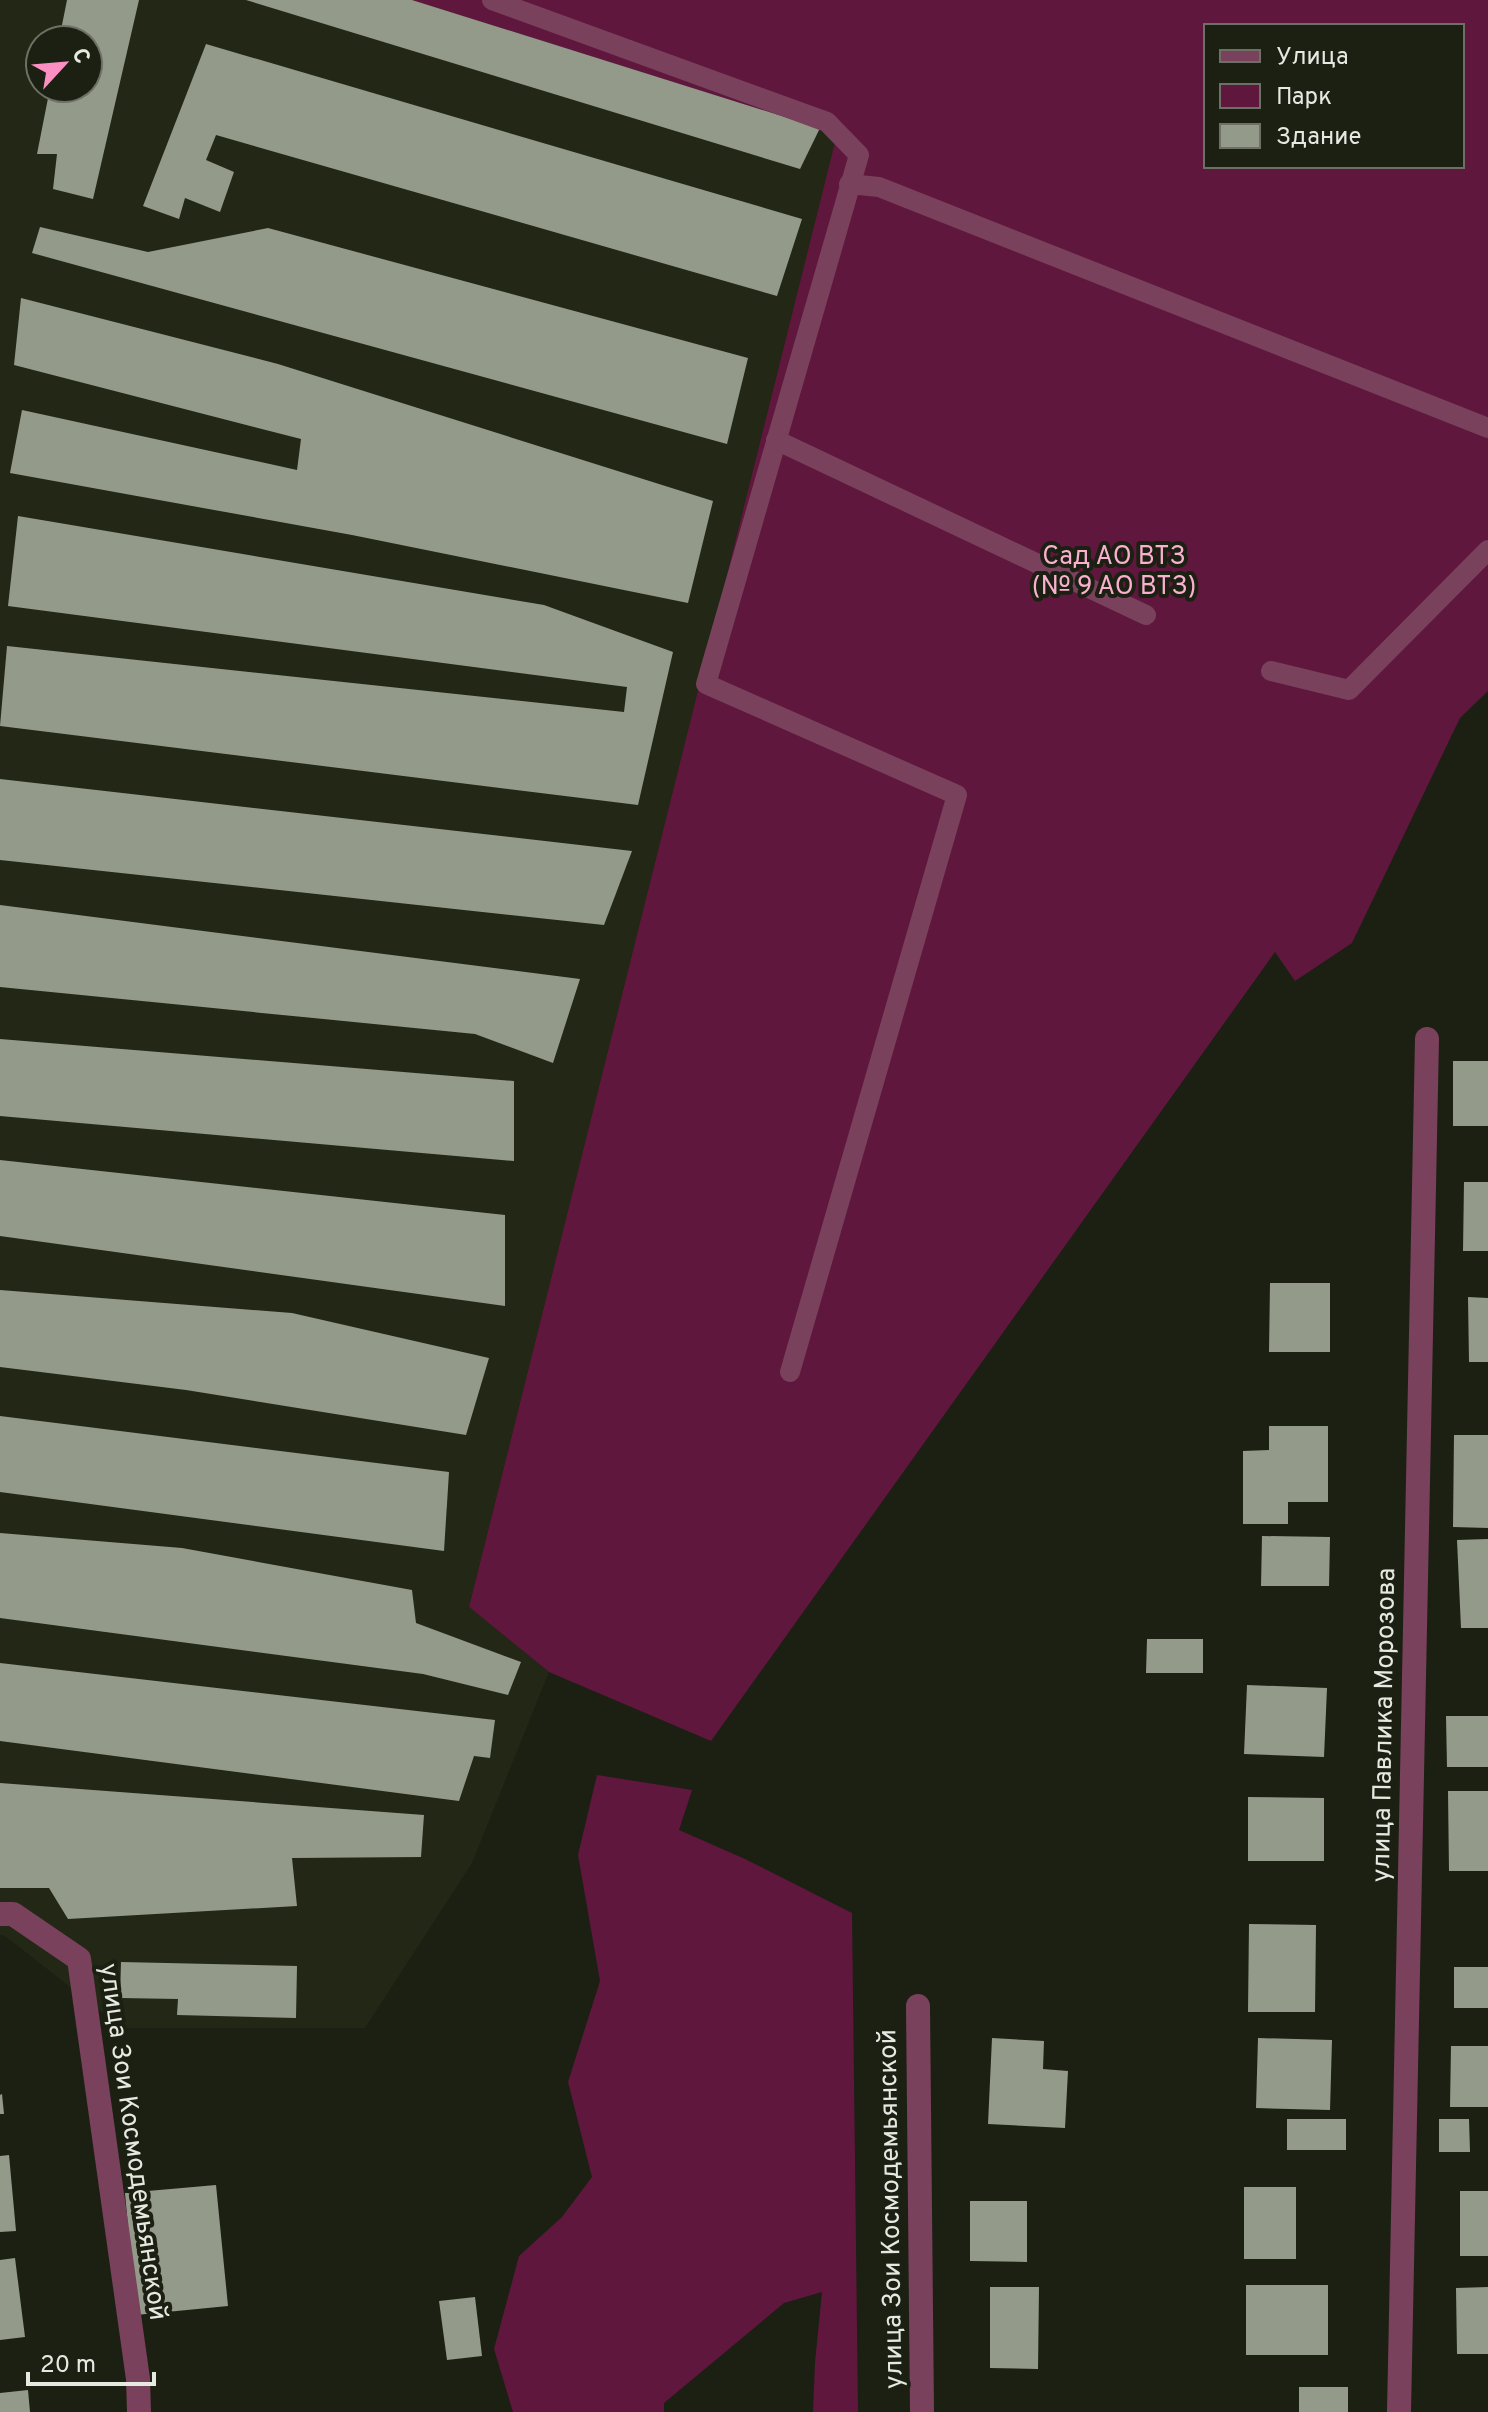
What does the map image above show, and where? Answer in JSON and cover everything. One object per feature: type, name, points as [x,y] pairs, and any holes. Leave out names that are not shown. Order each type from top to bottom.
[{"type":"street","name":"улица Павлика Морозова","points":[[1399,2412],[1427,1039]]},
{"type":"street","name":"улица Зои Космодемьянской","points":[[6,1914],[79,1959],[138,2379],[139,2412]]},
{"type":"street","name":"улица Зои Космодемьянской","points":[[918,2006],[922,2412]]},
{"type":"lane","points":[[492,0],[827,122],[859,155],[706,684],[957,795],[790,1372]]},
{"type":"lane","points":[[849,184],[879,187],[1488,428]]},
{"type":"lane","points":[[776,440],[1146,615]]},
{"type":"lane","points":[[1271,671],[1349,690],[1488,550]]},
{"type":"shaded area","points":[[0,0],[412,0],[837,134],[469,1607],[549,1672],[472,1863],[365,2028],[122,2028],[4,1935],[0,1935]]},
{"type":"green space","name":"Сад АО ВТЗ (№ 9 АО ВТЗ)","points":[[412,0],[1488,0],[1488,691],[1460,718],[1352,943],[1295,981],[1275,952],[711,1741],[549,1672],[469,1607],[837,134]]},
{"type":"green space","points":[[597,1775],[692,1790],[679,1830],[745,1859],[852,1913],[858,2412],[813,2412],[822,2292],[784,2303],[664,2403],[664,2412],[513,2412],[494,2349],[519,2256],[562,2217],[592,2177],[568,2082],[600,1981],[578,1855]]},
{"type":"building","points":[[67,0],[139,0],[93,199],[53,189],[57,154],[37,154],[47,104],[104,104],[104,24],[62,24]]},
{"type":"building","points":[[246,0],[412,0],[820,128],[800,169]]},
{"type":"building","points":[[206,44],[802,219],[777,296],[216,135],[206,160],[234,172],[220,212],[185,198],[179,219],[143,206]]},
{"type":"building","points":[[40,227],[148,252],[268,228],[748,358],[727,444],[32,253]]},
{"type":"building","points":[[21,298],[278,364],[713,501],[688,603],[352,535],[10,473],[22,410],[297,470],[301,439],[14,365]]},
{"type":"building","points":[[18,516],[544,605],[673,652],[638,805],[0,726],[7,646],[624,712],[627,687],[8,606]]},
{"type":"building","points":[[0,779],[632,851],[604,925],[0,860]]},
{"type":"building","points":[[0,905],[580,979],[553,1063],[475,1034],[0,987]]},
{"type":"building","points":[[0,1039],[514,1081],[514,1161],[0,1116]]},
{"type":"building","points":[[1453,1061],[1488,1061],[1488,1126],[1453,1126]]},
{"type":"building","points":[[0,1160],[505,1215],[505,1306],[0,1236]]},
{"type":"building","points":[[1464,1182],[1488,1182],[1488,1251],[1463,1251]]},
{"type":"building","points":[[1270,1283],[1330,1283],[1330,1352],[1269,1352]]},
{"type":"building","points":[[0,1290],[292,1313],[489,1358],[466,1435],[186,1390],[0,1367]]},
{"type":"building","points":[[1468,1297],[1488,1298],[1488,1362],[1469,1362]]},
{"type":"building","points":[[0,1416],[449,1472],[444,1551],[0,1492]]},
{"type":"building","points":[[1269,1426],[1328,1426],[1328,1502],[1288,1502],[1288,1524],[1243,1524],[1243,1451],[1269,1450]]},
{"type":"building","points":[[1454,1435],[1488,1435],[1488,1528],[1453,1527]]},
{"type":"building","points":[[0,1533],[182,1548],[412,1590],[416,1623],[521,1662],[508,1695],[423,1674],[0,1618]]},
{"type":"building","points":[[1262,1536],[1330,1537],[1329,1586],[1261,1586]]},
{"type":"building","points":[[1488,1539],[1488,1628],[1461,1628],[1457,1540]]},
{"type":"building","points":[[1147,1639],[1203,1639],[1203,1673],[1146,1673]]},
{"type":"building","points":[[0,1663],[495,1720],[490,1758],[474,1756],[459,1801],[0,1741]]},
{"type":"building","points":[[1247,1685],[1327,1688],[1324,1757],[1244,1754]]},
{"type":"building","points":[[1446,1716],[1488,1716],[1488,1767],[1447,1767]]},
{"type":"building","points":[[0,1783],[424,1815],[421,1857],[292,1858],[297,1906],[68,1919],[49,1888],[0,1888]]},
{"type":"building","points":[[1448,1791],[1488,1791],[1488,1871],[1449,1871]]},
{"type":"building","points":[[1248,1797],[1324,1798],[1324,1861],[1248,1861]]},
{"type":"building","points":[[1249,1924],[1316,1925],[1315,2012],[1248,2012]]},
{"type":"building","points":[[121,1962],[297,1966],[296,2018],[177,2015],[178,1999],[120,1998]]},
{"type":"building","points":[[1454,1967],[1488,1967],[1488,2008],[1454,2008]]},
{"type":"building","points":[[992,2038],[1044,2041],[1043,2069],[1068,2071],[1065,2128],[988,2124]]},
{"type":"building","points":[[1258,2038],[1332,2040],[1330,2110],[1256,2108]]},
{"type":"building","points":[[1451,2046],[1488,2046],[1488,2107],[1450,2107]]},
{"type":"building","points":[[0,2095],[4,2114],[0,2114]]},
{"type":"building","points":[[1287,2119],[1346,2119],[1346,2150],[1287,2150]]},
{"type":"building","points":[[1439,2119],[1469,2119],[1470,2152],[1439,2152]]},
{"type":"building","points":[[9,2155],[16,2231],[0,2232],[0,2156]]},
{"type":"building","points":[[216,2185],[228,2306],[136,2315],[125,2193]]},
{"type":"building","points":[[1244,2187],[1296,2187],[1296,2259],[1244,2259]]},
{"type":"building","points":[[1460,2191],[1488,2191],[1488,2256],[1460,2256]]},
{"type":"building","points":[[970,2201],[1027,2201],[1027,2262],[970,2261]]},
{"type":"building","points":[[15,2258],[25,2337],[0,2340],[0,2260]]},
{"type":"building","points":[[1246,2285],[1328,2285],[1328,2355],[1246,2355]]},
{"type":"building","points":[[990,2287],[1039,2287],[1038,2369],[990,2368]]},
{"type":"building","points":[[1488,2287],[1488,2354],[1457,2354],[1456,2288]]},
{"type":"building","points":[[475,2297],[482,2356],[447,2360],[439,2301]]},
{"type":"building","points":[[1299,2387],[1348,2387],[1348,2412],[1299,2412]]},
{"type":"building","points":[[28,2390],[30,2412],[0,2412],[0,2393]]}]
